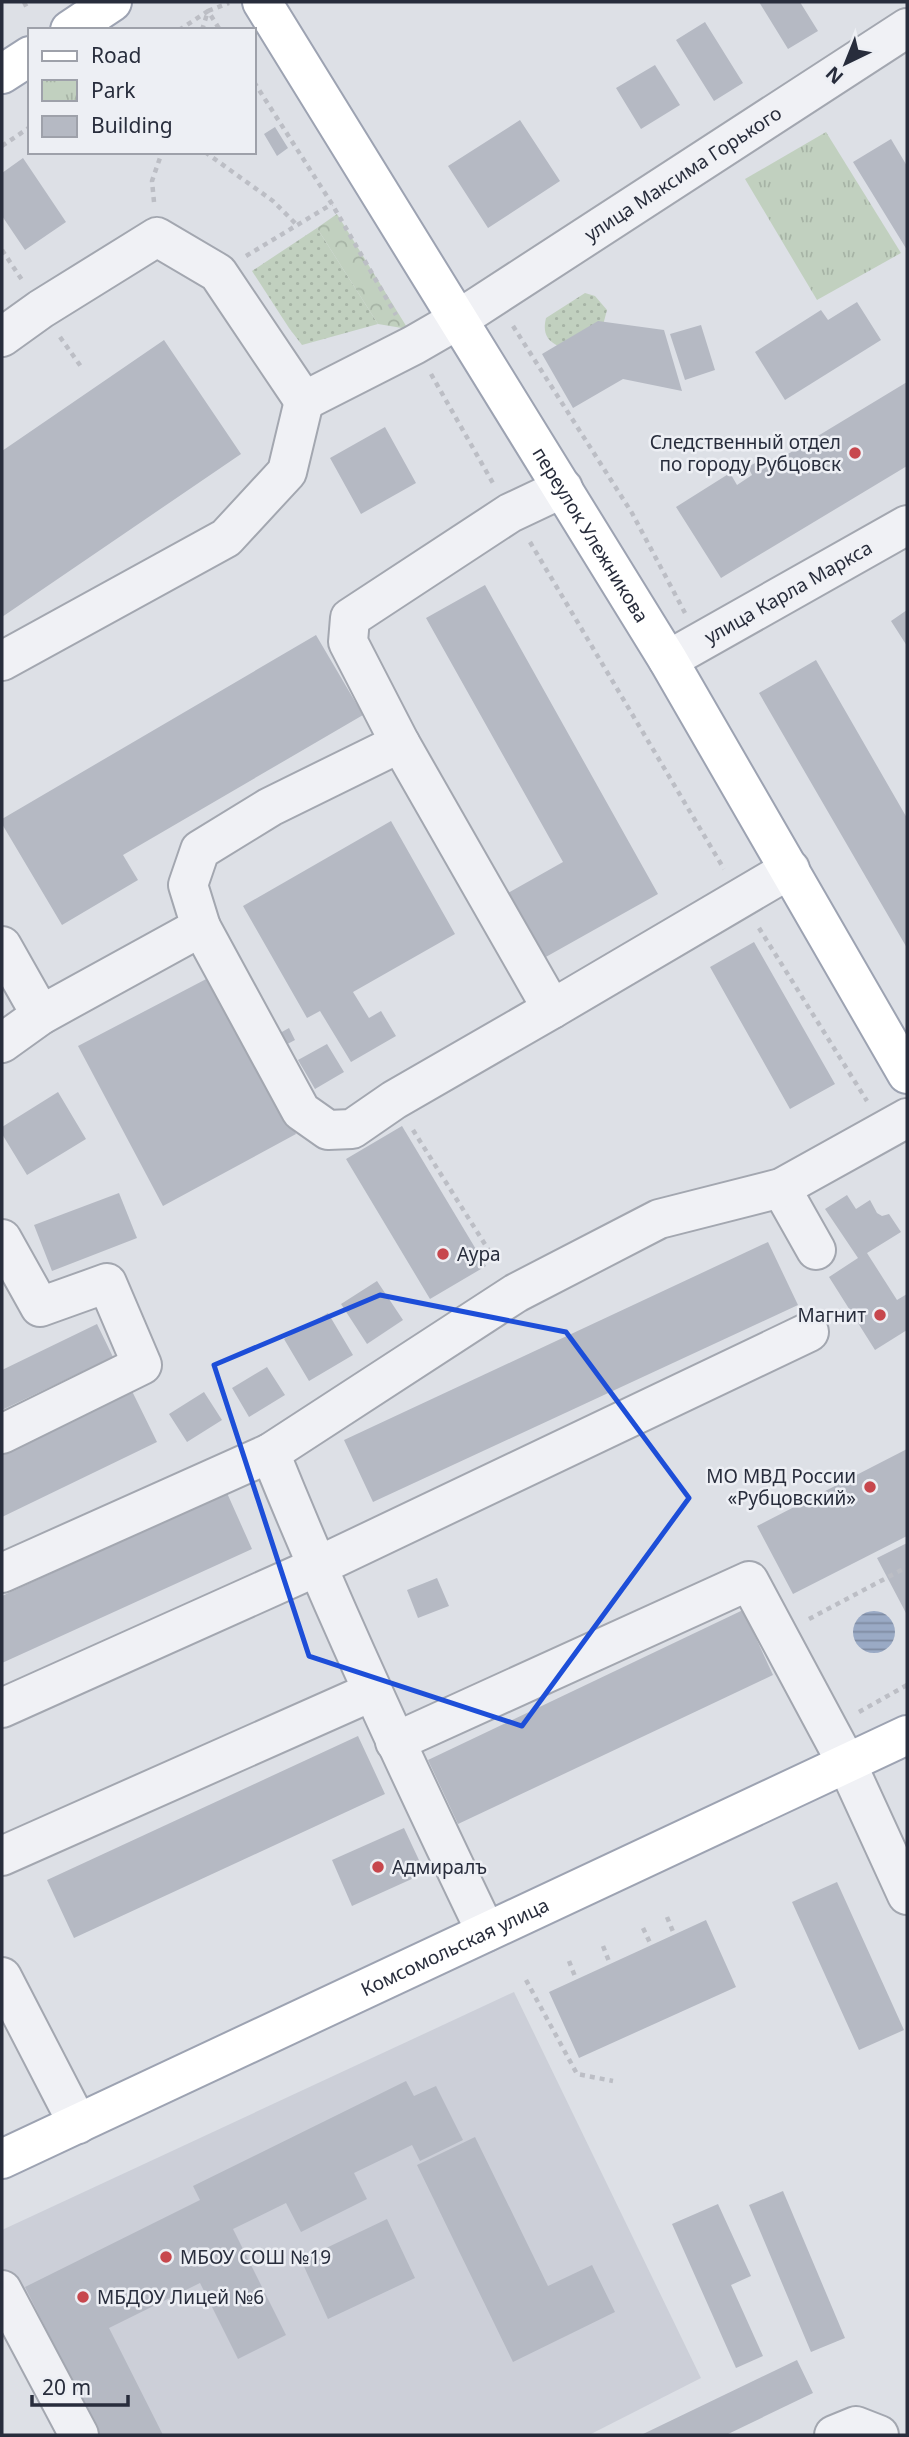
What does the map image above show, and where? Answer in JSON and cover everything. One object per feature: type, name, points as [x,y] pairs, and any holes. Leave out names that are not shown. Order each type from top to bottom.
[{"type":"main road","points":[[72,28],[112,2]]},
{"type":"main road","name":"переулок Улежникова","points":[[262,2],[668,660],[907,1074]]},
{"type":"main road","points":[[2,74],[28,57]]},
{"type":"main road","name":"Комсомольская улица","points":[[2,2159],[907,1735]]},
{"type":"street","name":"улица Максима Горького","points":[[304,401],[414,345],[459,318],[907,28]]},
{"type":"street","points":[[2,337],[41,309],[157,237],[218,273],[304,401],[287,472],[226,538],[2,661]]},
{"type":"street","points":[[552,1009],[400,743],[348,642],[350,618],[510,513],[563,488]]},
{"type":"street","name":"улица Карла Маркса","points":[[668,660],[907,525]]},
{"type":"street","points":[[400,743],[270,807],[200,850],[188,885],[201,928],[301,1111],[328,1130],[352,1129],[394,1100],[790,869]]},
{"type":"street","points":[[2,1043],[41,1015],[201,928]]},
{"type":"street","points":[[2,946],[41,1015]]},
{"type":"street","points":[[2,1573],[270,1453],[516,1293],[659,1219],[781,1188],[897,1125]]},
{"type":"street","points":[[781,1188],[816,1250]]},
{"type":"street","points":[[2,1239],[40,1307],[107,1283],[142,1365],[2,1434]]},
{"type":"street","points":[[2,1708],[316,1567],[809,1332]]},
{"type":"street","points":[[270,1453],[316,1567],[372,1692],[486,1932]]},
{"type":"street","points":[[395,1742],[749,1580],[846,1762],[907,1895]]},
{"type":"street","points":[[2,1856],[372,1692]]},
{"type":"street","points":[[2,1977],[78,2124]]},
{"type":"street","points":[[2,2290],[79,2435]]},
{"type":"street","points":[[834,2435],[856,2426],[878,2435]]},
{"type":"path","points":[[24,2],[27,8]]},
{"type":"path","points":[[182,28],[208,11],[233,2]]},
{"type":"path","points":[[203,28],[208,11]]},
{"type":"path","points":[[208,11],[219,28]]},
{"type":"path","points":[[256,85],[332,204],[510,513],[537,551],[740,898],[897,1125]]},
{"type":"path","points":[[2,146],[28,128]]},
{"type":"path","points":[[157,237],[152,181],[161,154]]},
{"type":"path","points":[[208,154],[273,201],[297,225]]},
{"type":"path","points":[[218,273],[332,204]]},
{"type":"path","points":[[494,296],[632,513],[701,642]]},
{"type":"path","points":[[394,1100],[516,1293]]},
{"type":"path","points":[[778,1635],[907,1567]]},
{"type":"path","points":[[828,1728],[907,1685]]},
{"type":"path","points":[[667,1917],[674,1934]]},
{"type":"path","points":[[643,1928],[651,1945]]},
{"type":"path","points":[[603,1946],[610,1964]]},
{"type":"path","points":[[569,1961],[576,1979]]},
{"type":"path","points":[[526,1980],[577,2074],[613,2081]]},
{"type":"highlighted area","points":[[380,1295],[566,1332],[689,1498],[522,1726],[309,1656],[214,1365]]},
{"type":"shaded area","points":[[514,1992],[701,2378],[589,2435],[67,2435],[2,2313],[2,2230]]},
{"type":"green space","points":[[826,132],[901,253],[817,300],[745,179]]},
{"type":"green space","points":[[337,214],[408,329],[378,324],[317,228]]},
{"type":"green space","points":[[317,228],[378,324],[302,345],[252,271]]},
{"type":"green space","points":[[585,293],[595,296],[607,310],[603,325],[558,346],[546,334],[546,318]]},
{"type":"water","points":[[874,1611],[889,1617],[895,1632],[889,1647],[874,1653],[859,1647],[853,1632],[859,1617]]},
{"type":"building","points":[[759,2],[800,2],[818,31],[788,49]]},
{"type":"building","points":[[705,22],[743,83],[714,101],[676,40]]},
{"type":"building","points":[[655,65],[680,105],[641,129],[616,88]]},
{"type":"building","points":[[520,120],[560,181],[488,228],[448,166]]},
{"type":"building","points":[[275,127],[288,148],[277,156],[264,134]]},
{"type":"building","points":[[891,139],[907,166],[907,250],[853,162]]},
{"type":"building","points":[[23,158],[66,222],[25,250],[2,216],[2,173]]},
{"type":"building","points":[[857,302],[881,340],[785,400],[755,352],[821,310],[828,320]]},
{"type":"building","points":[[598,321],[664,330],[682,391],[623,379],[573,408],[542,354]]},
{"type":"building","points":[[701,325],[715,370],[685,380],[670,334]]},
{"type":"building","points":[[164,340],[241,454],[2,617],[2,451]]},
{"type":"building","points":[[907,382],[907,466],[721,578],[676,507],[730,473],[737,485],[752,475],[748,467],[755,463],[760,471]]},
{"type":"building","points":[[385,427],[416,483],[361,514],[330,458]]},
{"type":"building","points":[[485,585],[658,894],[544,958],[508,893],[563,862],[426,618]]},
{"type":"building","points":[[907,610],[907,646],[891,621]]},
{"type":"building","points":[[316,635],[363,715],[123,855],[138,880],[62,925],[2,824],[2,819]]},
{"type":"building","points":[[816,660],[907,818],[907,948],[759,693]]},
{"type":"building","points":[[391,821],[455,934],[353,992],[369,1018],[381,1011],[396,1036],[351,1062],[320,1011],[307,1018],[243,906]]},
{"type":"building","points":[[754,942],[835,1084],[790,1109],[710,967]]},
{"type":"building","points":[[212,976],[296,1134],[163,1206],[78,1046]]},
{"type":"building","points":[[289,1028],[295,1040],[278,1049],[271,1038]]},
{"type":"building","points":[[327,1044],[344,1072],[315,1089],[298,1060]]},
{"type":"building","points":[[58,1092],[86,1139],[27,1175],[2,1134],[2,1127]]},
{"type":"building","points":[[402,1126],[486,1266],[430,1299],[346,1159]]},
{"type":"building","points":[[119,1193],[137,1238],[52,1271],[34,1225]]},
{"type":"building","name":"Магнит","points":[[847,1195],[856,1209],[870,1200],[877,1213],[882,1216],[889,1214],[901,1232],[867,1253],[897,1300],[907,1294],[907,1330],[875,1350],[829,1277],[858,1258],[825,1209]]},
{"type":"building","points":[[768,1242],[798,1305],[373,1502],[344,1440]]},
{"type":"building","points":[[377,1281],[403,1320],[367,1344],[341,1304]]},
{"type":"building","points":[[328,1313],[353,1355],[309,1381],[284,1339]]},
{"type":"building","points":[[97,1324],[113,1357],[2,1410],[2,1370]]},
{"type":"building","points":[[267,1367],[285,1395],[249,1417],[232,1388]]},
{"type":"building","points":[[130,1387],[157,1442],[2,1517],[2,1449]]},
{"type":"building","points":[[204,1392],[222,1420],[187,1442],[169,1414]]},
{"type":"building","name":"МО МВД России «Рубцовский»","points":[[907,1449],[907,1536],[793,1594],[757,1526]]},
{"type":"building","points":[[227,1493],[252,1549],[2,1663],[2,1596]]},
{"type":"building","points":[[907,1543],[907,1615],[877,1558]]},
{"type":"building","points":[[437,1578],[449,1606],[418,1618],[407,1590]]},
{"type":"building","points":[[743,1610],[773,1675],[458,1824],[428,1760]]},
{"type":"building","points":[[358,1736],[385,1794],[74,1938],[47,1880]]},
{"type":"building","name":"Адмиралъ","points":[[404,1828],[425,1873],[352,1906],[332,1860]]},
{"type":"building","points":[[837,1882],[904,2030],[859,2050],[792,1902]]},
{"type":"building","points":[[706,1920],[736,1987],[579,2058],[549,1992]]},
{"type":"building","name":"МБОУ СОШ №19","points":[[406,2081],[414,2096],[436,2086],[463,2140],[420,2161],[412,2145],[354,2173],[367,2199],[301,2232],[286,2203],[233,2229],[286,2335],[238,2359],[200,2283],[109,2328],[163,2435],[99,2435],[25,2287],[200,2200],[193,2186]]},
{"type":"building","points":[[475,2137],[548,2286],[592,2265],[615,2312],[513,2362],[417,2165]]},
{"type":"building","points":[[783,2191],[845,2338],[811,2352],[749,2205]]},
{"type":"building","points":[[718,2204],[751,2276],[731,2285],[763,2356],[736,2368],[672,2224]]},
{"type":"building","points":[[387,2219],[415,2278],[328,2319],[301,2260]]},
{"type":"building","points":[[797,2360],[813,2393],[726,2435],[641,2435]]},
{"type":"place","name":"Следственный отдел по городу Рубцовск","points":[[855,453]]},
{"type":"place","name":"Аура","points":[[443,1254]]},
{"type":"place","name":"Магнит","points":[[880,1315]]},
{"type":"place","name":"МО МВД России «Рубцовский»","points":[[870,1487]]},
{"type":"place","name":"Адмиралъ","points":[[378,1867]]},
{"type":"place","name":"МБОУ СОШ №19","points":[[166,2257]]},
{"type":"place","name":"МБДОУ Лицей №6","points":[[83,2297]]}]
